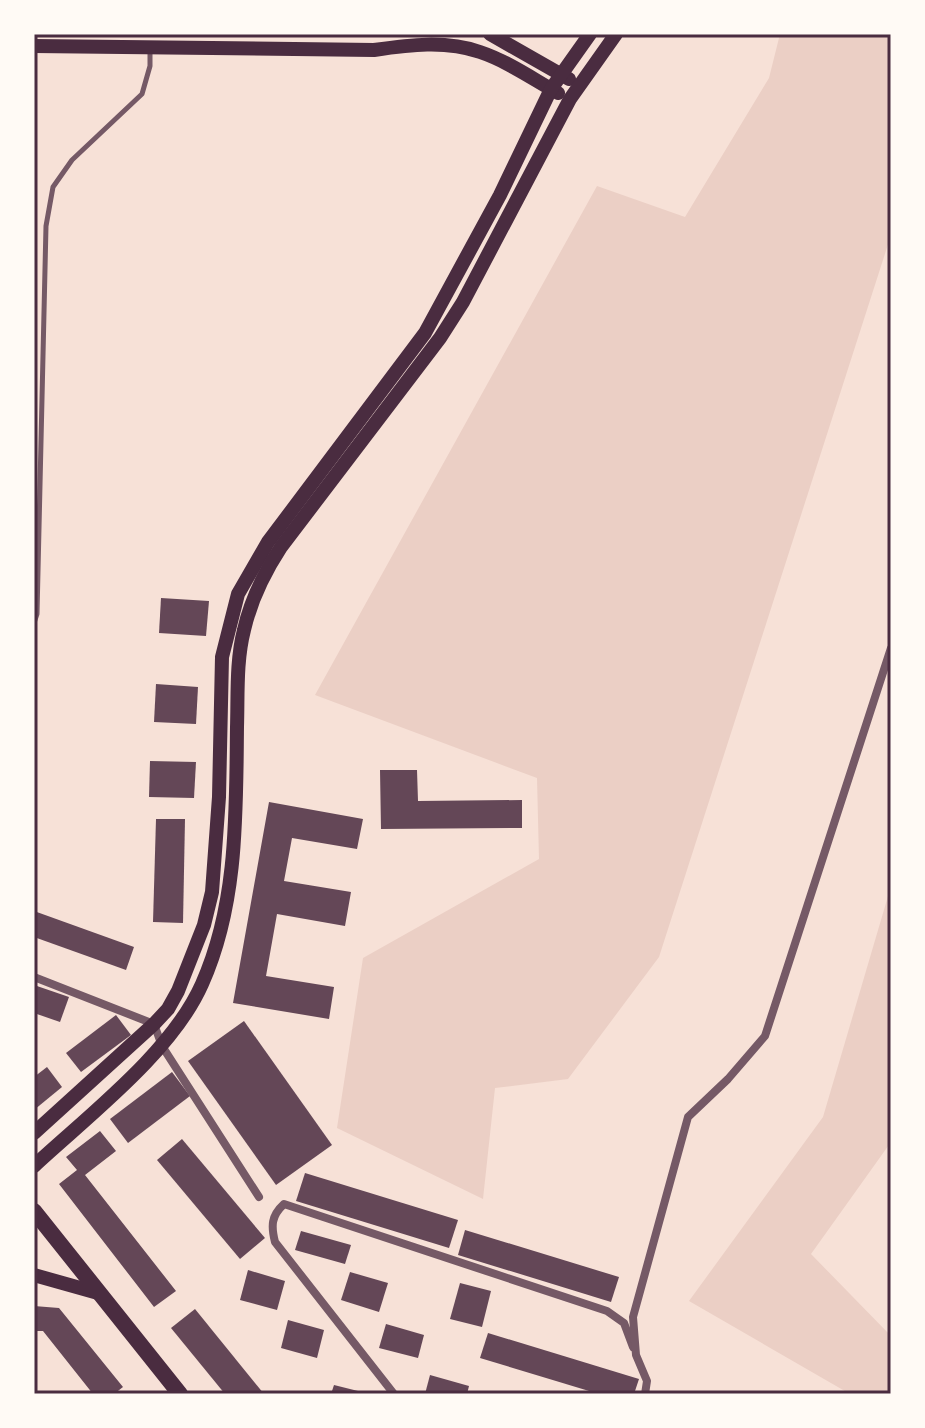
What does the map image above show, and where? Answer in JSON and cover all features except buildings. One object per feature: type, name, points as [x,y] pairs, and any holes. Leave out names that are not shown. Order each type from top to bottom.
[{"type":"main road","points":[[417,44],[444,34]]},
{"type":"main road","points":[[490,34],[580,85]]},
{"type":"main road","points":[[572,59],[574,34]]},
{"type":"main road","points":[[34,1133],[154,1024],[168,1009],[178,991],[200,935],[212,892],[219,797],[222,657],[238,594],[268,542],[425,333],[500,195],[551,89],[590,34]]},
{"type":"main road","points":[[34,1166],[162,1046],[202,985],[230,889],[236,795],[238,659],[247,618],[263,575],[440,338],[463,302],[570,99],[616,34]]},
{"type":"main road","points":[[34,46],[374,50],[417,44],[449,45],[480,52],[570,99]]},
{"type":"main road","points":[[34,1211],[180,1394]]},
{"type":"main road","points":[[34,1275],[98,1293]]},
{"type":"street","points":[[636,1355],[633,1317],[688,1117],[728,1079],[765,1036],[891,648]]},
{"type":"street","points":[[34,977],[154,1024],[162,1046],[259,1197]]},
{"type":"street","points":[[394,1394],[275,1242],[271,1226],[275,1212],[284,1204],[607,1311],[624,1323],[647,1381],[645,1394]]},
{"type":"lane","points":[[34,623],[37,614],[46,226],[53,187],[72,160],[142,94],[150,66],[150,47]]},
{"type":"shaded area","points":[[780,34],[891,34],[891,235],[659,957],[568,1079],[495,1088],[483,1199],[337,1128],[363,958],[539,859],[537,778],[315,695],[597,186],[685,217],[769,78]]},
{"type":"shaded area","points":[[891,886],[891,1142],[811,1254],[891,1336],[891,1394],[850,1394],[689,1301],[823,1117]]}]
